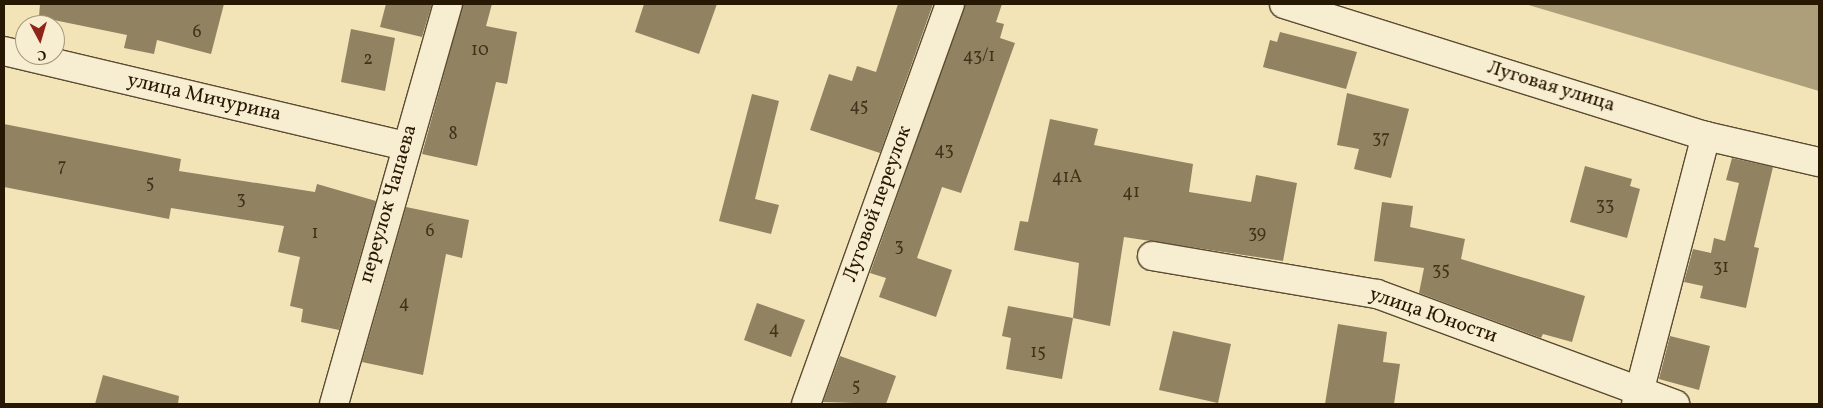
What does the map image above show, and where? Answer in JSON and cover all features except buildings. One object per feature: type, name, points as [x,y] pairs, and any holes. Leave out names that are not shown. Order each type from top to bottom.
[{"type":"street","name":"переулок Чапаева","points":[[334,404],[404,146],[448,4]]},
{"type":"street","name":"Луговой переулок","points":[[806,404],[950,4]]},
{"type":"street","name":"Луговая улица","points":[[1284,4],[1706,136],[1819,162]]},
{"type":"street","name":"улица Мичурина","points":[[4,51],[404,146]]},
{"type":"street","points":[[1639,397],[1706,136]]},
{"type":"street","name":"улица Юности","points":[[1152,256],[1377,294],[1639,397],[1675,404]]},
{"type":"shaded area","points":[[1525,4],[1819,4],[1819,91]]}]
